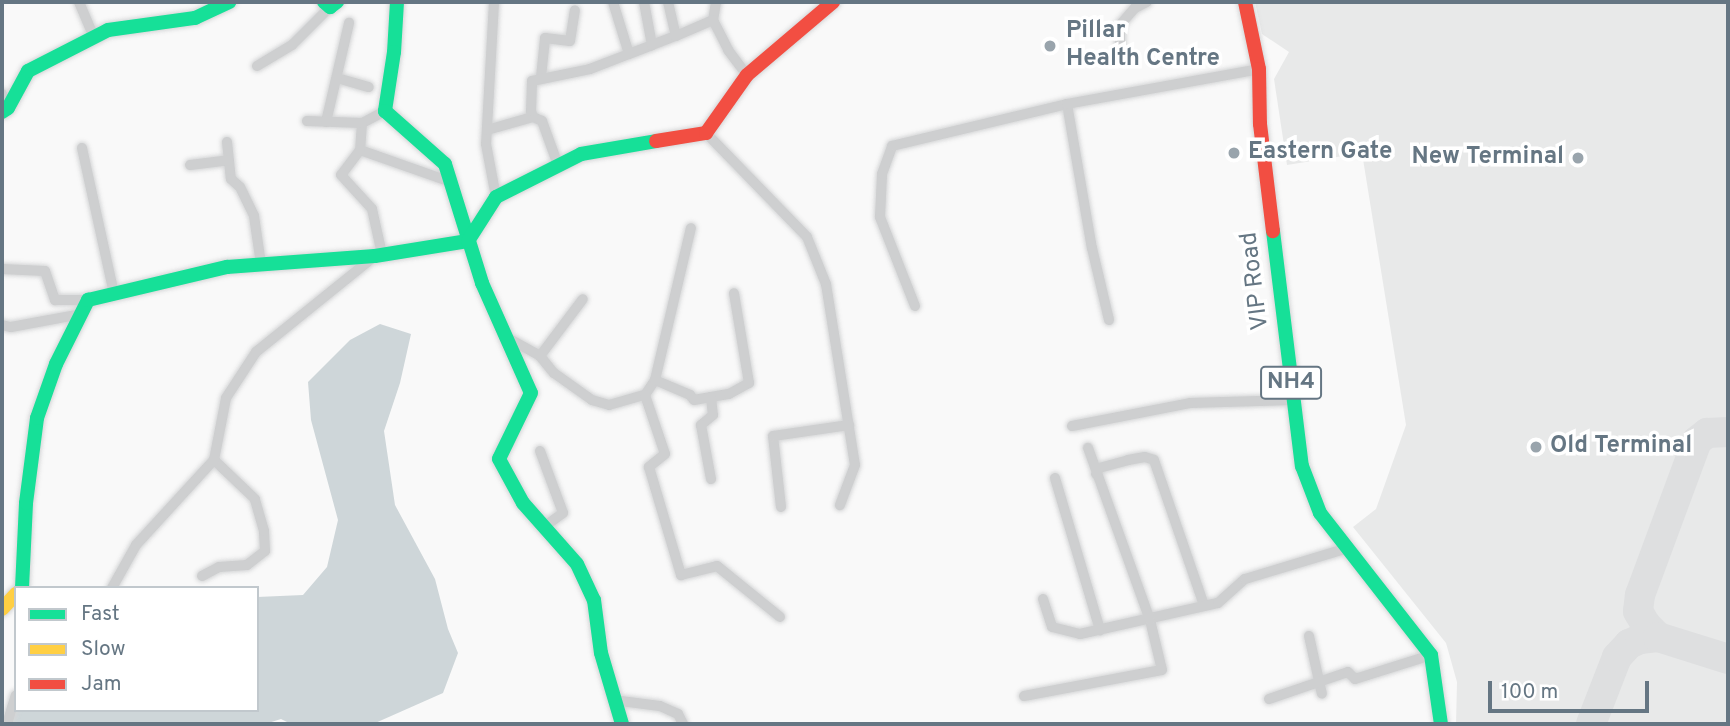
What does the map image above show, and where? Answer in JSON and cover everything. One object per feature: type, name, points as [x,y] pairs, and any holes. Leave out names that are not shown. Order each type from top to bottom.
[{"type":"main road","points":[[5,110],[28,71],[108,30],[195,18],[229,2]]},
{"type":"main road","points":[[397,2],[394,52],[385,111],[445,164],[468,241],[531,393],[499,459],[523,503],[577,564],[594,600],[601,653],[622,724]]},
{"type":"main road","points":[[22,586],[26,503],[37,418],[56,364],[88,300],[228,267],[379,255],[468,241],[496,197],[581,154],[706,133],[747,75],[832,2]]},
{"type":"main road","name":"VIP Road","points":[[1245,2],[1259,69],[1260,124],[1301,466],[1320,513],[1431,655],[1439,695],[1441,724]]},
{"type":"main road","points":[[2,609],[14,596]]},
{"type":"street","points":[[79,2],[94,37]]},
{"type":"street","points":[[494,2],[487,131],[496,197]]},
{"type":"street","points":[[613,2],[629,54]]},
{"type":"street","points":[[643,2],[652,45]]},
{"type":"street","points":[[668,2],[676,36]]},
{"type":"street","points":[[716,2],[713,20],[728,50],[747,75]]},
{"type":"street","points":[[1120,55],[1120,25],[1135,8],[1147,2]]},
{"type":"street","points":[[257,66],[292,45],[330,3]]},
{"type":"street","points":[[541,77],[545,38],[570,41],[575,10]]},
{"type":"street","points":[[533,117],[532,81],[590,69],[713,20]]},
{"type":"street","points":[[326,122],[349,23]]},
{"type":"street","points":[[915,306],[880,218],[882,174],[892,146],[1067,104],[1259,69]]},
{"type":"street","points":[[337,78],[369,87]]},
{"type":"street","points":[[2,94],[5,110]]},
{"type":"street","points":[[1067,104],[1092,248],[1109,320]]},
{"type":"street","points":[[307,121],[362,123],[385,111]]},
{"type":"street","points":[[487,131],[533,117],[542,121],[558,165]]},
{"type":"street","points":[[114,586],[136,545],[214,460],[226,398],[256,352],[379,255],[372,209],[341,175],[360,150],[362,123]]},
{"type":"street","points":[[706,133],[807,237],[825,284],[855,465],[840,505]]},
{"type":"street","points":[[227,142],[231,178],[240,187],[254,216],[261,264]]},
{"type":"street","points":[[82,148],[104,238],[114,294]]},
{"type":"street","points":[[360,150],[451,182]]},
{"type":"street","points":[[190,164],[229,160]]},
{"type":"street","points":[[506,337],[540,356],[554,373],[592,400],[609,405],[645,395],[655,380],[691,228]]},
{"type":"street","points":[[2,268],[45,271],[55,300],[88,300]]},
{"type":"street","points":[[655,380],[690,395],[694,400],[729,394],[749,383],[734,293]]},
{"type":"street","points":[[540,356],[583,299]]},
{"type":"street","points":[[2,325],[11,327],[81,314]]},
{"type":"street","points":[[645,395],[665,454],[649,467],[681,575],[717,566],[780,617]]},
{"type":"street","points":[[711,397],[713,415],[701,425],[711,479]]},
{"type":"street","points":[[1072,426],[1190,403],[1293,400]]},
{"type":"street","points":[[781,507],[773,436],[849,425]]},
{"type":"street","points":[[1024,696],[1162,670],[1150,620],[1087,449]]},
{"type":"street","points":[[540,452],[563,513],[544,527]]},
{"type":"street","points":[[1096,474],[1099,468],[1128,460],[1145,457],[1154,460],[1204,605]]},
{"type":"street","points":[[202,576],[219,567],[247,565],[265,551],[264,531],[256,499],[214,460]]},
{"type":"street","points":[[1055,478],[1100,630]]},
{"type":"street","points":[[1043,599],[1052,627],[1080,634],[1218,603],[1245,579],[1349,548]]},
{"type":"street","points":[[1309,636],[1322,694]]},
{"type":"street","points":[[1269,699],[1348,672],[1355,678],[1431,655]]},
{"type":"street","points":[[613,700],[660,706],[678,715],[683,724]]},
{"type":"street","points":[[7,724],[14,701]]},
{"type":"shaded area","points":[[1255,2],[1728,2],[1728,724],[1456,724],[1457,682],[1446,643],[1353,527],[1376,509],[1406,425],[1362,153],[1287,165],[1274,79],[1289,52],[1262,34]]},
{"type":"shaded area","points":[[380,324],[411,334],[400,383],[384,431],[395,505],[435,579],[448,629],[458,653],[443,693],[373,724],[291,724],[281,719],[265,724],[12,724],[15,712],[259,712],[259,597],[303,595],[327,567],[338,520],[311,420],[308,382],[350,340]]},
{"type":"taxiway","points":[[1658,637],[1646,625],[1638,611],[1640,595],[1697,441],[1707,433],[1728,432]]},
{"type":"taxiway","points":[[1591,724],[1617,657],[1629,644],[1640,639],[1658,637],[1728,659]]},
{"type":"traffic: fast","points":[[2,112],[8,108],[28,71],[108,30],[195,18],[229,2]]},
{"type":"traffic: fast","points":[[324,2],[330,7],[337,2]]},
{"type":"traffic: fast","points":[[397,2],[394,52],[385,111],[445,164],[482,283],[531,393],[499,459],[523,503],[577,564],[594,600],[601,653],[622,724]]},
{"type":"traffic: fast","points":[[22,586],[26,503],[37,418],[56,364],[88,300],[227,267],[375,256],[468,241],[496,197],[581,154],[656,141]]},
{"type":"traffic: fast","points":[[1273,231],[1302,466],[1320,513],[1431,655],[1441,724]]},
{"type":"traffic: slow","points":[[2,609],[14,596]]},
{"type":"traffic: jam","points":[[656,141],[706,133],[747,75],[833,2]]},
{"type":"traffic: jam","points":[[1245,2],[1259,69],[1260,124],[1273,231]]},
{"type":"place","name":"Pillar Health Centre","points":[[1050,46]]},
{"type":"place","name":"Eastern Gate","points":[[1234,153]]},
{"type":"place","name":"New Terminal","points":[[1578,158]]},
{"type":"place","name":"Old Terminal","points":[[1536,447]]}]
